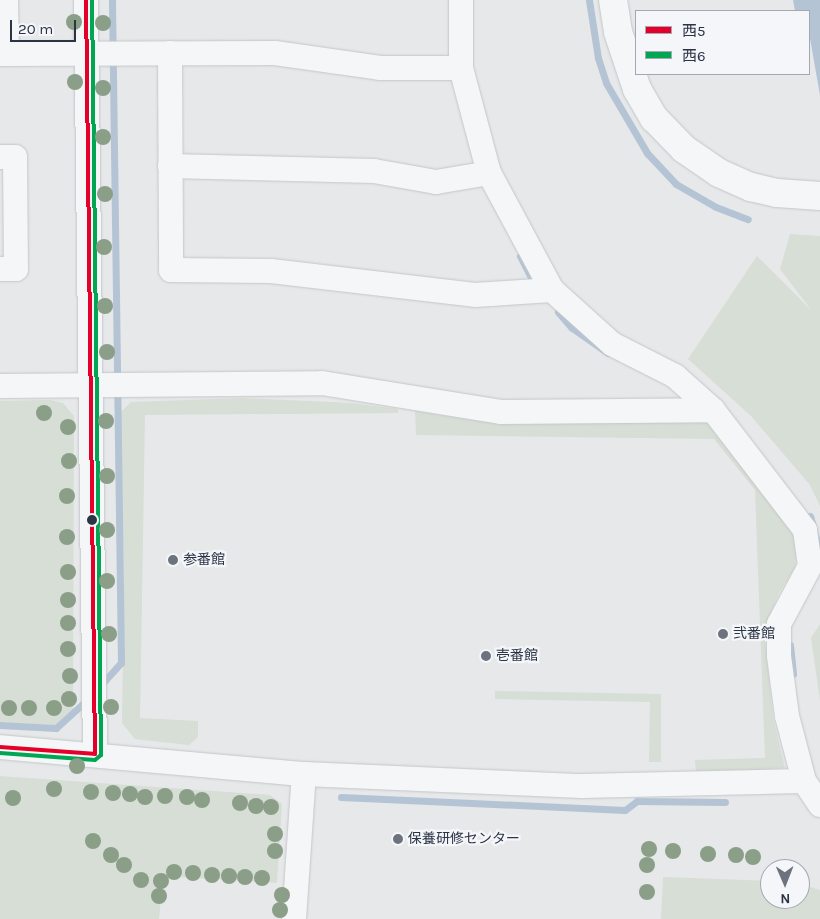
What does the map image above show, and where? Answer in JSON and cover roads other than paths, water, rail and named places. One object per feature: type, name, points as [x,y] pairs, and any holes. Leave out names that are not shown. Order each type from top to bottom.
[{"type":"street","points":[[6,0],[3,54],[275,53],[380,68],[462,68]]},
{"type":"street","points":[[86,0],[96,754]]},
{"type":"street","points":[[461,0],[462,68],[488,173],[552,290],[612,344],[675,376],[713,410],[805,530],[809,543],[810,566],[787,606],[780,624],[779,638],[787,716],[804,780],[820,805]]},
{"type":"street","points":[[613,0],[618,32],[637,89],[654,118],[684,149],[719,173],[752,187],[777,193],[820,196]]},
{"type":"street","points":[[170,53],[171,270],[271,272],[475,295],[552,290]]},
{"type":"street","points":[[0,158],[15,157],[16,269],[0,269]]},
{"type":"street","points":[[170,166],[374,171],[436,182],[488,173]]},
{"type":"street","points":[[0,386],[322,383],[501,412],[713,410]]},
{"type":"street","points":[[0,747],[96,754],[304,774],[582,786],[804,780]]},
{"type":"street","points":[[294,919],[304,774]]},
{"type":"water","points":[[793,0],[820,0],[820,95],[810,39],[810,10],[795,10]]},
{"type":"waterway","points":[[100,686],[121,663],[112,0]]},
{"type":"waterway","points":[[589,0],[598,58],[606,83],[647,153],[676,184],[716,207],[748,219]]},
{"type":"waterway","points":[[520,256],[531,278]]},
{"type":"waterway","points":[[558,312],[572,328],[608,353]]},
{"type":"waterway","points":[[810,516],[820,554]]},
{"type":"waterway","points":[[790,645],[793,674]]},
{"type":"waterway","points":[[0,725],[56,728],[89,698]]},
{"type":"waterway","points":[[341,797],[625,810],[637,801],[725,802]]},
{"type":"place","name":"参番館","points":[[173,560]]},
{"type":"place","name":"弐番館","points":[[723,634]]},
{"type":"place","name":"壱番館","points":[[486,656]]},
{"type":"place","name":"保養研修センター","points":[[398,839]]}]
